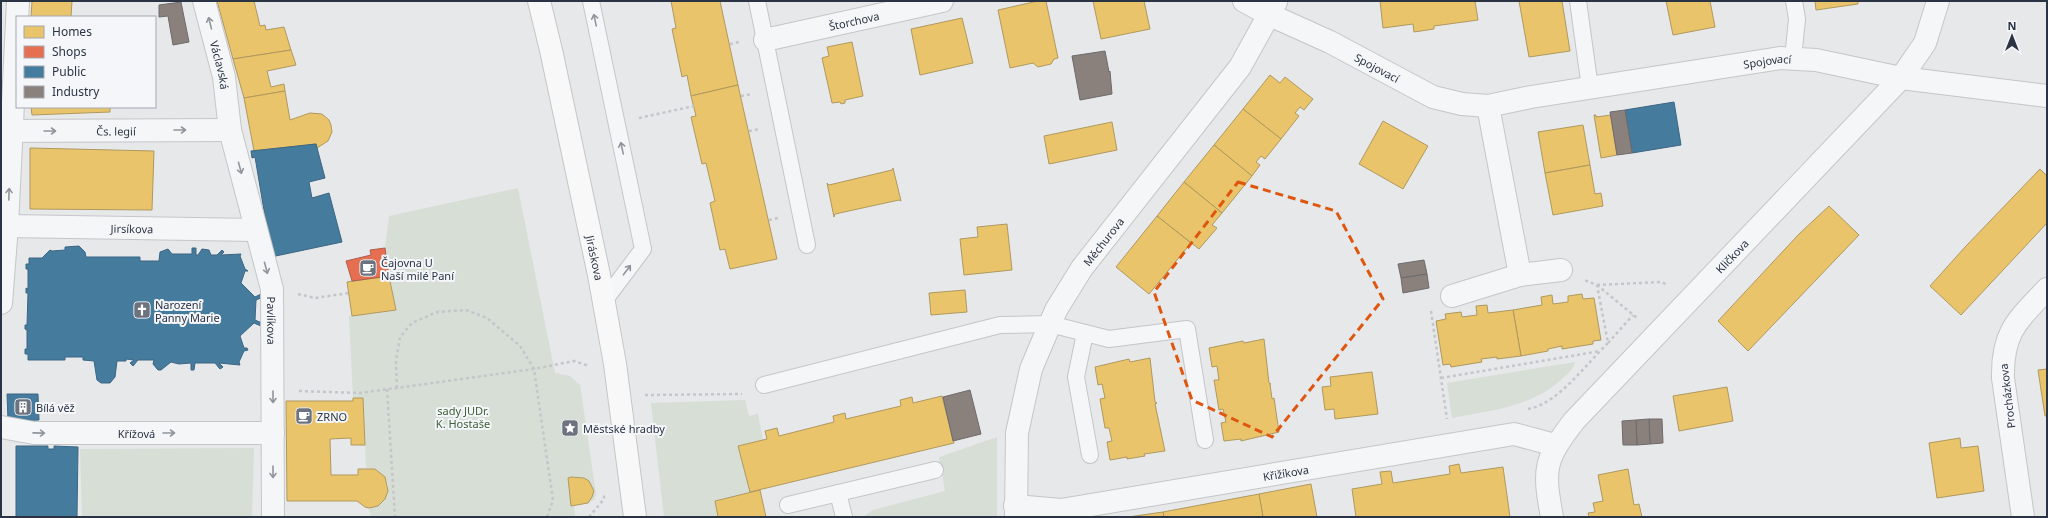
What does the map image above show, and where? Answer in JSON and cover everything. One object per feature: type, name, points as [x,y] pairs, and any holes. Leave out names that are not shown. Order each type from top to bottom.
[{"type":"main road","name":"Jiráskova","points":[[539,1],[551,50],[604,301],[615,364],[634,517]]},
{"type":"street","points":[[17,16],[18,1]]},
{"type":"street","name":"Václavská","points":[[204,1],[224,77],[230,130]]},
{"type":"street","name":"Štorchova","points":[[766,40],[942,1]]},
{"type":"street","points":[[1244,1],[1273,8]]},
{"type":"street","name":"Kličkova","points":[[1552,517],[1546,483],[1549,461],[1555,445],[1574,421],[1901,78],[1925,43],[1938,1]]},
{"type":"street","name":"Spojovací","points":[[1273,8],[1330,42],[1433,97],[1462,104],[1488,106],[1590,88],[1780,58],[1816,60],[1901,78],[2047,96]]},
{"type":"street","name":"Měchurova","points":[[1016,511],[1017,433],[1031,369],[1056,310],[1082,268],[1240,66],[1273,8]]},
{"type":"street","points":[[1,303],[7,226],[6,131],[16,23]]},
{"type":"street","points":[[1488,106],[1520,275]]},
{"type":"street","name":"Čs. legií","points":[[6,131],[230,130]]},
{"type":"street","name":"Pavlíkova","points":[[230,130],[272,289],[273,517]]},
{"type":"street","name":"Jirsíkova","points":[[7,226],[256,230]]},
{"type":"street","points":[[1452,296],[1520,275],[1561,270]]},
{"type":"street","name":"Procházkova","points":[[2023,517],[2003,378],[2002,357],[2011,331],[2022,315],[2047,289]]},
{"type":"street","name":"Křížová","points":[[1,427],[34,433],[273,433]]},
{"type":"street","name":"Křižíkova","points":[[1016,511],[1061,510],[1514,434],[1555,445]]},
{"type":"lane","points":[[591,1],[643,249],[604,301]]},
{"type":"lane","points":[[757,1],[808,245]]},
{"type":"lane","points":[[1578,1],[1590,88]]},
{"type":"lane","points":[[1793,59],[1797,19],[1794,1]]},
{"type":"lane","points":[[764,385],[1000,325],[1050,324],[1109,339],[1187,329],[1205,440]]},
{"type":"lane","points":[[1085,333],[1076,377],[1090,455]]},
{"type":"lane","points":[[788,505],[935,470]]},
{"type":"lane","points":[[838,493],[844,517]]},
{"type":"path","points":[[617,123],[694,106]]},
{"type":"path","points":[[1521,410],[1537,408],[1555,396],[1608,343],[1633,315],[1597,285],[1561,270]]},
{"type":"path","points":[[1597,285],[1661,282],[1675,287]]},
{"type":"path","points":[[1597,285],[1608,343]]},
{"type":"path","points":[[272,289],[315,298],[349,293]]},
{"type":"path","points":[[1447,420],[1430,307],[1452,296]]},
{"type":"path","points":[[398,388],[396,361],[400,337],[412,323],[437,312],[466,310],[487,318],[520,346],[534,369],[553,500],[547,517]]},
{"type":"path","points":[[1441,378],[1600,351]]},
{"type":"path","points":[[273,390],[360,393],[534,369],[574,361],[590,366],[615,364]]},
{"type":"path","points":[[590,366],[590,374]]},
{"type":"path","points":[[387,389],[395,517]]},
{"type":"path","points":[[637,396],[743,394]]},
{"type":"path","points":[[588,517],[604,499],[603,491]]},
{"type":"highlighted area","points":[[1238,182],[1336,211],[1383,299],[1272,437],[1192,400],[1154,292]]},
{"type":"green space","name":"sady JUDr. K. Hostaše","points":[[518,188],[555,373],[570,376],[580,385],[596,494],[594,500],[588,503],[593,492],[589,483],[580,477],[574,477],[568,478],[571,506],[574,506],[575,517],[371,517],[369,508],[378,505],[384,500],[388,486],[382,474],[375,470],[366,468],[363,398],[353,398],[349,316],[396,310],[385,248],[389,216]]},
{"type":"green space","points":[[1575,362],[1572,369],[1562,379],[1538,396],[1524,402],[1496,410],[1452,418],[1447,383]]},
{"type":"green space","points":[[745,400],[749,416],[758,414],[763,440],[739,446],[750,492],[715,501],[718,517],[664,517],[651,403]]},
{"type":"green space","points":[[997,437],[997,517],[863,517],[873,510],[945,491],[939,457]]},
{"type":"green space","points":[[254,448],[252,517],[82,517],[80,449]]},
{"type":"building: Homes","points":[[32,1],[72,1],[71,16],[31,16]]},
{"type":"building: Homes","points":[[217,1],[254,1],[260,26],[265,25],[266,30],[284,27],[291,50],[233,59]]},
{"type":"building: Homes","points":[[671,1],[720,1],[738,85],[691,96],[687,75],[682,77],[672,29],[676,28]]},
{"type":"building: Homes","points":[[1038,1],[1046,1],[1058,58],[1054,59],[1051,64],[1038,67],[1033,63],[1010,68],[998,10]]},
{"type":"building: Homes","points":[[1093,1],[1144,1],[1150,29],[1101,39]]},
{"type":"building: Homes","points":[[1380,1],[1475,1],[1478,20],[1434,26],[1434,29],[1414,32],[1413,24],[1383,28]]},
{"type":"building: Homes","points":[[1519,1],[1562,1],[1570,51],[1529,57]]},
{"type":"building: Homes","points":[[1666,1],[1710,1],[1715,27],[1673,35]]},
{"type":"building: Homes","points":[[1815,1],[1858,1],[1858,4],[1816,10]]},
{"type":"building: Homes","points":[[962,18],[973,63],[920,75],[911,29]]},
{"type":"building: Homes","points":[[852,42],[863,96],[845,100],[845,103],[841,104],[840,102],[832,103],[822,58],[829,56],[827,47]]},
{"type":"building: Homes","points":[[291,50],[296,65],[267,71],[271,87],[284,84],[285,91],[244,98],[233,59]]},
{"type":"building: Homes","points":[[1270,75],[1280,83],[1285,77],[1313,99],[1304,110],[1300,107],[1295,113],[1299,116],[1281,139],[1243,109]]},
{"type":"building: Homes","points":[[738,85],[777,259],[730,269],[725,249],[720,250],[710,203],[715,201],[706,163],[702,164],[691,117],[696,116],[691,96]]},
{"type":"building: Homes","points":[[285,91],[290,120],[310,113],[322,114],[329,120],[331,125],[332,132],[328,141],[317,148],[316,144],[254,151],[244,98]]},
{"type":"building: Homes","points":[[31,108],[110,108],[110,112],[32,115]]},
{"type":"building: Homes","points":[[1243,109],[1281,139],[1265,159],[1261,156],[1256,162],[1260,165],[1252,176],[1214,145]]},
{"type":"building: Homes","points":[[1594,115],[1596,115],[1596,117],[1611,115],[1617,155],[1601,158]]},
{"type":"building: Homes","points":[[1383,121],[1428,146],[1403,189],[1359,164]]},
{"type":"building: Homes","points":[[1112,122],[1117,150],[1049,164],[1044,136]]},
{"type":"building: Homes","points":[[1583,125],[1590,165],[1545,173],[1538,132]]},
{"type":"building: Homes","points":[[1214,145],[1252,176],[1222,213],[1184,182]]},
{"type":"building: Homes","points":[[30,148],[154,151],[152,210],[30,209]]},
{"type":"building: Homes","points":[[1590,165],[1595,194],[1601,193],[1603,206],[1553,215],[1545,173]]},
{"type":"building: Homes","points":[[893,168],[901,201],[899,200],[835,214],[834,217],[827,183],[829,185],[892,170]]},
{"type":"building: Homes","points":[[2040,169],[2047,176],[2047,223],[1961,315],[1930,286]]},
{"type":"building: Homes","points":[[1184,182],[1222,213],[1212,225],[1217,228],[1199,249],[1157,216]]},
{"type":"building: Homes","points":[[1829,206],[1859,235],[1748,351],[1718,321],[1799,234]]},
{"type":"building: Homes","points":[[1157,216],[1191,243],[1149,294],[1116,267]]},
{"type":"building: Homes","points":[[1007,224],[1012,270],[964,275],[960,239],[978,237],[977,227]]},
{"type":"building: Homes","points":[[389,276],[396,310],[352,316],[347,282]]},
{"type":"building: Homes","points":[[965,290],[967,312],[931,315],[929,293]]},
{"type":"building: Homes","points":[[1582,294],[1583,299],[1594,298],[1601,340],[1593,341],[1593,344],[1562,349],[1562,346],[1548,349],[1548,351],[1521,356],[1513,310],[1542,305],[1541,297],[1552,295],[1553,304],[1568,302],[1568,296]]},
{"type":"building: Homes","points":[[1487,305],[1488,313],[1513,310],[1521,356],[1481,359],[1482,362],[1451,367],[1450,364],[1443,365],[1436,321],[1446,319],[1445,314],[1461,312],[1462,317],[1477,315],[1476,306]]},
{"type":"building: Homes","points":[[1264,339],[1269,383],[1271,384],[1272,399],[1274,398],[1279,432],[1241,441],[1241,439],[1224,441],[1221,423],[1226,422],[1223,409],[1219,410],[1214,380],[1219,380],[1217,366],[1212,367],[1209,348],[1243,341],[1244,343]]},
{"type":"building: Homes","points":[[1150,358],[1155,402],[1157,403],[1155,404],[1165,451],[1144,454],[1145,456],[1127,459],[1127,457],[1110,460],[1107,442],[1112,441],[1109,428],[1105,428],[1100,399],[1105,398],[1102,384],[1098,385],[1095,367],[1129,359],[1130,362]]},
{"type":"building: Homes","points":[[2047,369],[2047,416],[2045,416],[2038,370]]},
{"type":"building: Homes","points":[[1372,372],[1378,414],[1335,419],[1334,409],[1325,410],[1322,387],[1331,386],[1330,377]]},
{"type":"building: Homes","points":[[1727,387],[1733,421],[1679,431],[1673,396]]},
{"type":"building: Homes","points":[[942,396],[954,443],[750,492],[738,446],[767,439],[765,431],[777,428],[779,436],[834,422],[833,416],[845,413],[846,419],[901,406],[900,400],[912,397],[913,403]]},
{"type":"building: Homes","points":[[353,398],[363,398],[365,445],[351,445],[351,438],[330,439],[331,475],[358,475],[358,469],[375,469],[385,477],[388,491],[385,499],[378,506],[369,508],[357,501],[287,501],[286,401],[353,401]]},
{"type":"building: Homes","points":[[1960,438],[1961,448],[1978,446],[1984,491],[1937,498],[1929,443]]},
{"type":"building: Homes","points":[[1459,464],[1461,473],[1503,467],[1510,517],[1356,517],[1352,489],[1382,484],[1380,472],[1391,471],[1393,483],[1450,474],[1449,466]]},
{"type":"building: Homes","points":[[1628,469],[1634,505],[1639,504],[1642,517],[1589,517],[1588,513],[1595,512],[1593,503],[1603,501],[1598,475]]},
{"type":"building: Homes","points":[[568,478],[584,478],[589,481],[594,491],[588,503],[571,506]]},
{"type":"building: Homes","points":[[1311,484],[1317,517],[1263,517],[1259,494]]},
{"type":"building: Homes","points":[[760,490],[766,517],[718,517],[715,501]]},
{"type":"building: Homes","points":[[1259,494],[1263,517],[1164,517],[1163,512]]},
{"type":"building: Homes","points":[[1163,512],[1164,517],[1128,517]]},
{"type":"building: Shops","name":"Čajovna U Naší milé Paní","points":[[385,248],[389,276],[352,281],[346,261],[371,255],[370,250]]},
{"type":"building: Public","points":[[1674,102],[1681,145],[1632,153],[1625,110]]},
{"type":"building: Public","points":[[316,144],[325,178],[309,182],[312,198],[329,193],[342,242],[271,257],[255,157],[252,158],[251,151]]},
{"type":"building: Public","name":"Narození Panny Marie","points":[[79,246],[85,252],[86,257],[140,257],[140,261],[159,261],[160,252],[168,249],[172,254],[192,254],[192,248],[196,248],[196,255],[198,255],[202,249],[209,250],[211,255],[217,255],[222,250],[224,252],[221,255],[241,254],[240,256],[245,269],[248,271],[245,271],[241,283],[255,297],[261,294],[263,297],[256,300],[255,320],[262,323],[261,326],[254,323],[240,336],[244,348],[247,348],[248,350],[244,351],[239,362],[240,365],[219,363],[223,367],[220,369],[215,363],[195,363],[194,370],[191,370],[191,363],[179,364],[171,362],[161,370],[158,370],[153,364],[154,360],[138,360],[133,366],[130,363],[134,360],[126,359],[126,361],[117,361],[115,377],[110,383],[101,383],[97,380],[94,361],[83,360],[83,357],[65,357],[65,360],[28,360],[28,354],[25,354],[25,349],[27,349],[27,330],[25,329],[25,325],[27,325],[28,293],[26,293],[26,288],[28,289],[28,269],[26,269],[26,264],[29,264],[29,258],[42,258],[50,250],[65,250],[65,247]]},
{"type":"building: Public","name":"Bílá věž","points":[[7,394],[38,394],[39,420],[8,421]]},
{"type":"building: Public","points":[[16,446],[48,446],[48,449],[54,449],[54,446],[78,447],[77,517],[16,517]]},
{"type":"building: Industry","points":[[181,2],[189,42],[173,45],[168,16],[159,17],[159,5]]},
{"type":"building: Industry","points":[[1105,51],[1109,72],[1110,71],[1112,94],[1080,100],[1072,56]]},
{"type":"building: Industry","points":[[1625,110],[1632,153],[1617,155],[1610,112]]},
{"type":"building: Industry","points":[[1424,260],[1427,274],[1401,278],[1398,264]]},
{"type":"building: Industry","points":[[1427,274],[1429,288],[1403,293],[1401,278]]},
{"type":"building: Industry","points":[[970,390],[981,434],[953,441],[943,397]]},
{"type":"building: Industry","points":[[1649,419],[1662,419],[1663,443],[1650,444]]},
{"type":"building: Industry","points":[[1649,419],[1650,444],[1637,445],[1636,420]]},
{"type":"building: Industry","points":[[1636,420],[1637,445],[1623,445],[1622,421]]},
{"type":"place","name":"Čajovna U Naší milé Paní","points":[[368,268]]},
{"type":"place","name":"Narození Panny Marie","points":[[142,310]]},
{"type":"place","name":"Bílá věž","points":[[23,407]]},
{"type":"place","name":"ZRNO","points":[[304,416]]},
{"type":"place","name":"Městské hradby","points":[[570,428]]}]
